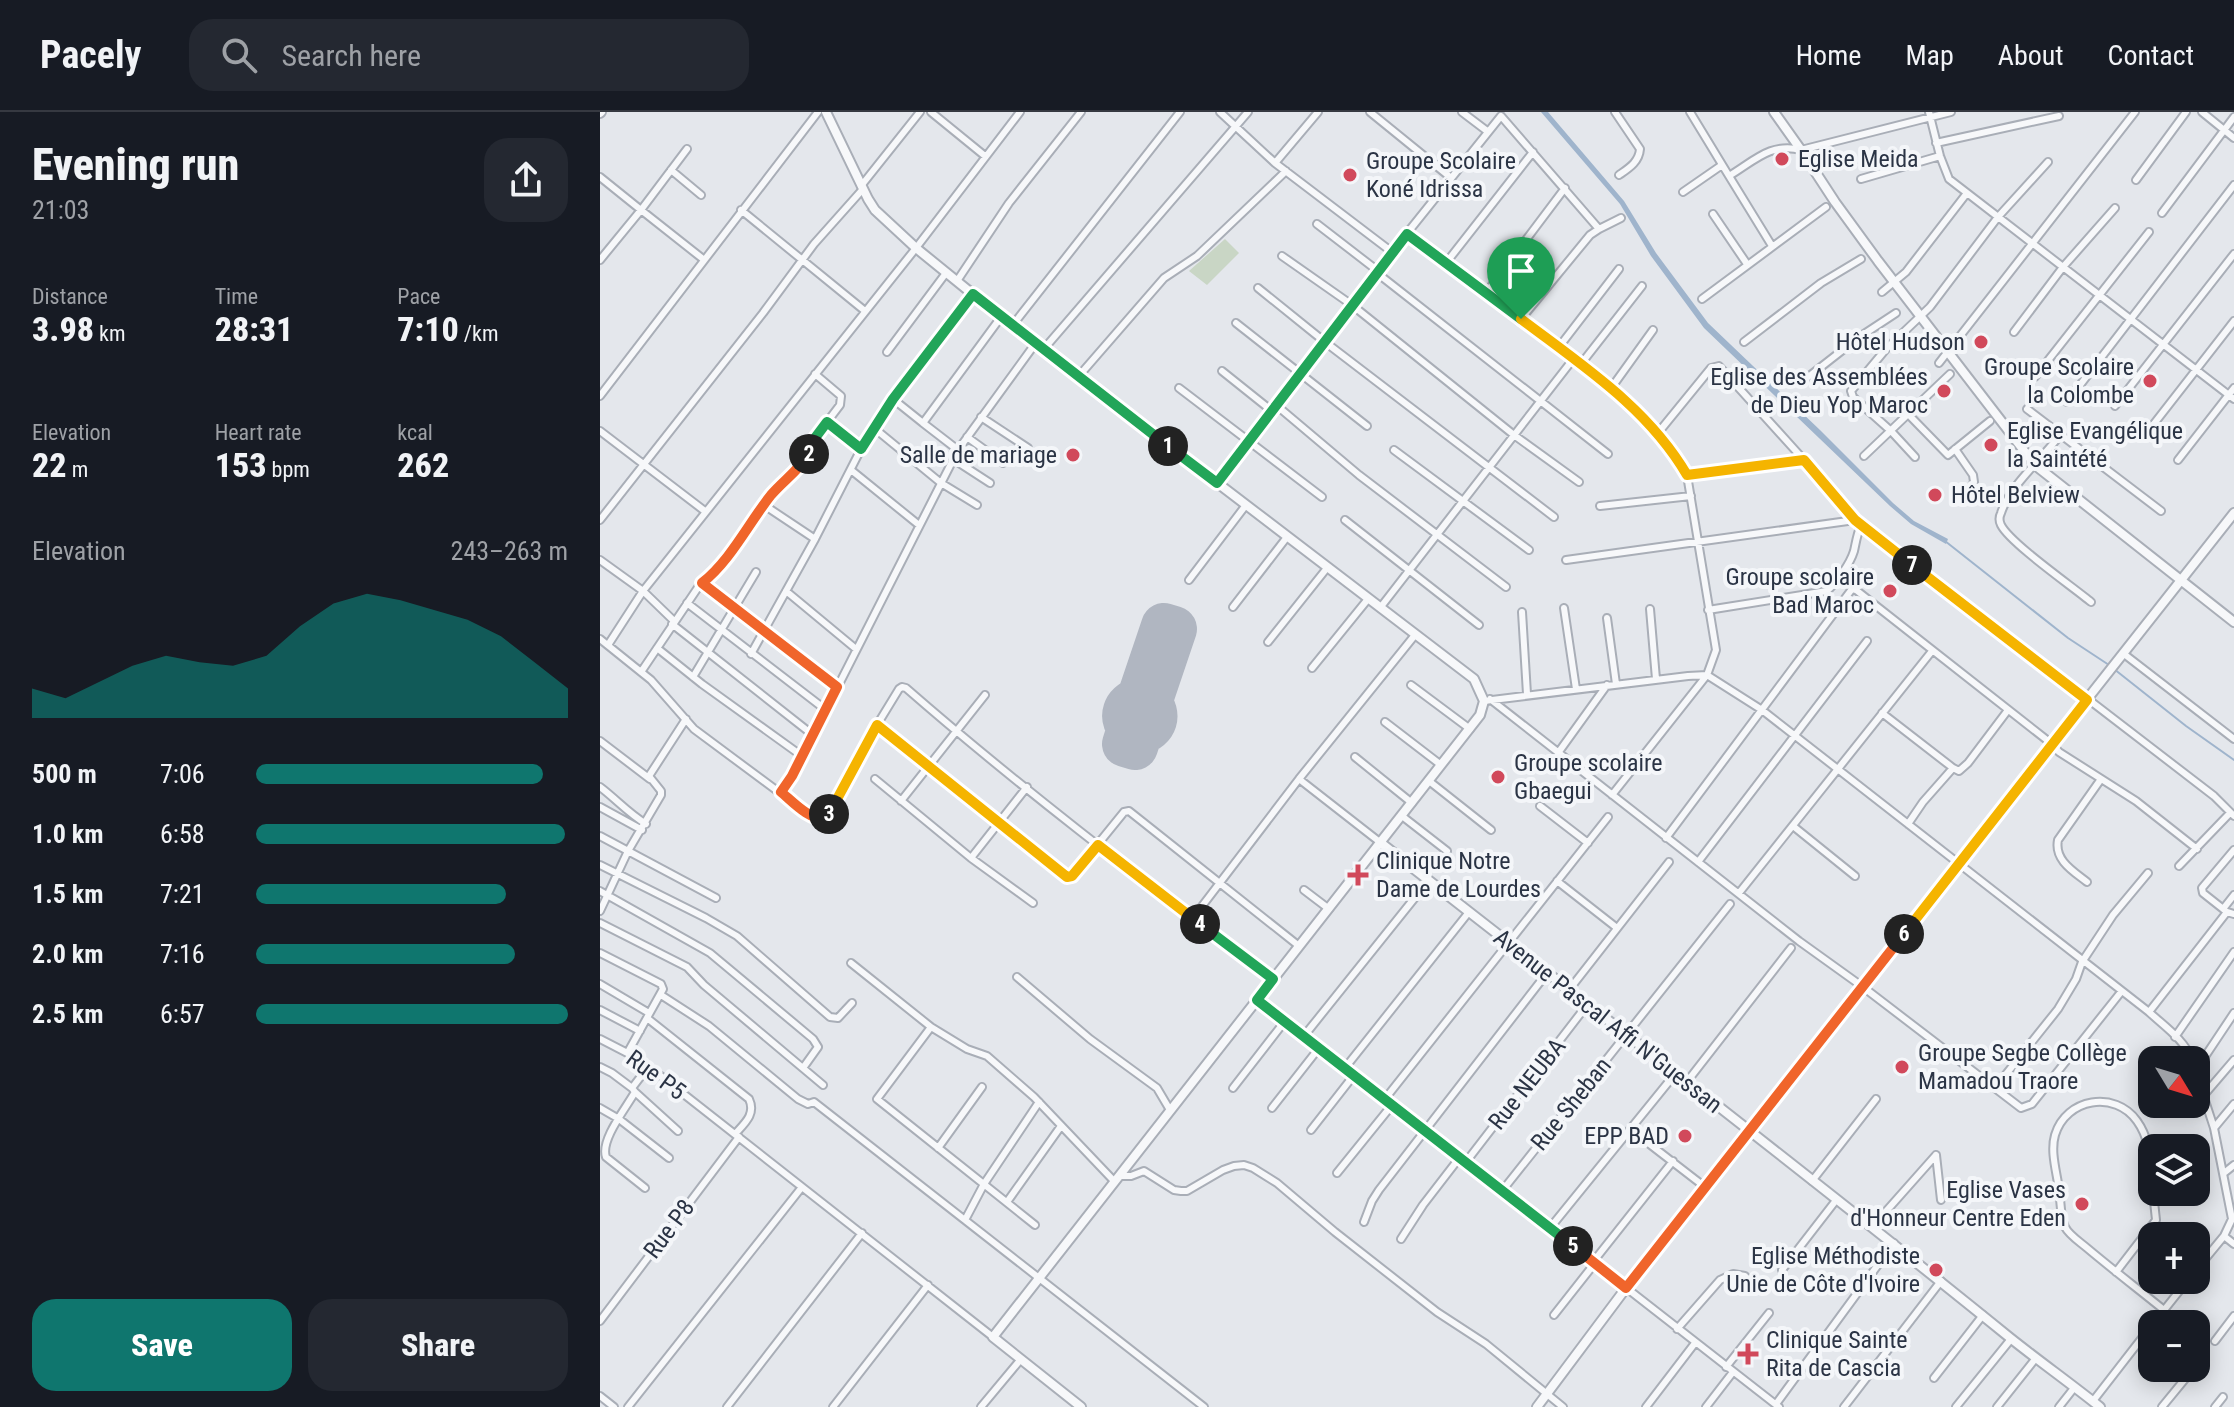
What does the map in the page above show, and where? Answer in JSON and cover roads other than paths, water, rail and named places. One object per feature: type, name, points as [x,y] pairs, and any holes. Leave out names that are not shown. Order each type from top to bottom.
[{"type":"street","points":[[600,396],[818,112]]},
{"type":"street","points":[[826,112],[875,210],[916,248],[1035,344],[1474,679],[1487,700],[2021,1108],[2032,1104],[2121,992]]},
{"type":"street","points":[[600,520],[920,112]]},
{"type":"street","points":[[931,112],[985,156]]},
{"type":"street","points":[[608,645],[643,591],[1020,112]]},
{"type":"street","points":[[957,281],[1009,203],[1081,112]]},
{"type":"street","points":[[1012,326],[1180,112]]},
{"type":"street","points":[[1220,112],[1275,163],[1392,252]]},
{"type":"street","points":[[1043,350],[1248,112]]},
{"type":"street","points":[[1275,163],[1318,112]]},
{"type":"street","points":[[1370,112],[1450,177]]},
{"type":"street","points":[[1462,112],[1487,131]]},
{"type":"street","points":[[1615,112],[1640,149],[1634,164],[1619,175]]},
{"type":"street","points":[[1690,112],[1772,246]]},
{"type":"street","points":[[1774,112],[1894,282],[2035,465],[2234,622]]},
{"type":"street","points":[[1729,176],[1768,152],[1786,146],[1801,150],[1929,114],[1951,112]]},
{"type":"street","points":[[1939,363],[2135,112]]},
{"type":"street","points":[[2136,180],[2186,112]]},
{"type":"street","points":[[2202,112],[2234,138]]},
{"type":"street","points":[[1217,483],[1500,114],[1599,229]]},
{"type":"street","points":[[1929,114],[1949,179],[2231,397]]},
{"type":"street","points":[[1936,143],[2061,114]]},
{"type":"street","points":[[2162,213],[2234,117]]},
{"type":"street","points":[[600,260],[687,149]]},
{"type":"street","points":[[1446,263],[1533,152]]},
{"type":"street","points":[[1861,179],[1940,156]]},
{"type":"street","points":[[1915,457],[1853,397],[1851,391],[1886,349],[1930,307],[1998,217],[2048,162]]},
{"type":"street","points":[[1683,192],[1722,165]]},
{"type":"street","points":[[671,170],[701,195]]},
{"type":"street","points":[[1078,377],[1164,278],[1197,256],[1286,171]]},
{"type":"street","points":[[600,177],[703,259]]},
{"type":"street","points":[[2067,402],[2234,185]]},
{"type":"street","points":[[1486,293],[1565,188]]},
{"type":"street","points":[[1882,292],[1906,272],[1967,193]]},
{"type":"street","points":[[1702,299],[1826,207]]},
{"type":"street","points":[[2014,332],[2063,267],[2115,208]]},
{"type":"street","points":[[741,210],[865,311]]},
{"type":"street","points":[[1713,214],[1747,264]]},
{"type":"street","points":[[1521,319],[1590,235],[1621,218]]},
{"type":"street","points":[[1317,224],[1608,454]]},
{"type":"street","points":[[2035,377],[2149,232]]},
{"type":"street","points":[[1407,234],[1612,387],[1658,433],[1687,475],[1716,650],[1707,675],[1612,795]]},
{"type":"street","points":[[2115,406],[2234,254]]},
{"type":"street","points":[[1282,256],[1352,305],[1514,435],[1579,482]]},
{"type":"street","points":[[1744,342],[1804,295],[1861,259]]},
{"type":"street","points":[[1559,347],[1619,269]]},
{"type":"street","points":[[887,352],[946,273]]},
{"type":"street","points":[[1581,364],[1642,286]]},
{"type":"street","points":[[1258,288],[1554,517]]},
{"type":"street","points":[[751,654],[861,449],[893,399],[973,294]]},
{"type":"street","points":[[1803,381],[1896,313]]},
{"type":"street","points":[[923,423],[1001,317]]},
{"type":"street","points":[[2146,434],[2234,321]]},
{"type":"street","points":[[1236,323],[1367,426]]},
{"type":"street","points":[[1612,387],[1653,330]]},
{"type":"street","points":[[781,792],[958,450],[1035,344]]},
{"type":"street","points":[[1380,608],[1574,358]]},
{"type":"street","points":[[1658,433],[1711,368],[1719,366],[1858,522],[2214,796],[2232,814],[2179,866]]},
{"type":"street","points":[[1222,371],[1506,587]]},
{"type":"street","points":[[641,672],[702,583],[715,573],[764,505],[805,459],[815,438],[842,400],[815,374]]},
{"type":"street","points":[[1864,456],[1950,374]]},
{"type":"street","points":[[1179,388],[1322,497]]},
{"type":"street","points":[[2178,460],[2231,397],[2234,388]]},
{"type":"street","points":[[893,399],[958,450]]},
{"type":"street","points":[[2027,409],[2161,511]]},
{"type":"street","points":[[1908,414],[1946,454],[1990,421]]},
{"type":"street","points":[[981,417],[1028,448]]},
{"type":"street","points":[[827,422],[861,449]]},
{"type":"street","points":[[874,428],[941,483],[977,505]]},
{"type":"street","points":[[600,431],[706,512]]},
{"type":"street","points":[[2061,434],[2006,501],[1999,516],[2002,527],[2025,549],[2091,602]]},
{"type":"street","points":[[967,437],[1003,463]]},
{"type":"street","points":[[1955,449],[1973,475],[1971,487]]},
{"type":"street","points":[[1394,450],[1529,550]]},
{"type":"street","points":[[953,459],[990,483]]},
{"type":"street","points":[[1687,475],[1804,460]]},
{"type":"street","points":[[851,470],[919,525]]},
{"type":"street","points":[[1600,506],[1691,496]]},
{"type":"street","points":[[764,505],[815,539]]},
{"type":"street","points":[[1189,580],[1246,505]]},
{"type":"street","points":[[1537,1407],[1748,1131],[2234,513]]},
{"type":"street","points":[[1345,520],[1479,625]]},
{"type":"street","points":[[1566,560],[1858,522]]},
{"type":"street","points":[[1708,610],[1827,591],[1853,553],[1858,522]]},
{"type":"street","points":[[1233,607],[1287,537]]},
{"type":"street","points":[[600,560],[643,591],[708,654],[813,735]]},
{"type":"street","points":[[1268,642],[1327,568]]},
{"type":"street","points":[[693,677],[756,572]]},
{"type":"street","points":[[702,583],[837,687]]},
{"type":"street","points":[[1666,838],[1852,589],[2059,752],[2136,801],[2197,849]]},
{"type":"street","points":[[786,591],[856,649]]},
{"type":"street","points":[[1312,668],[1368,599]]},
{"type":"street","points":[[687,603],[826,710]]},
{"type":"street","points":[[1564,608],[1576,689]]},
{"type":"street","points":[[1650,609],[1656,679]]},
{"type":"street","points":[[1522,612],[1527,694]]},
{"type":"street","points":[[1607,618],[1616,684]]},
{"type":"street","points":[[1193,918],[1415,635]]},
{"type":"street","points":[[600,639],[641,672],[686,719],[737,763],[820,819],[826,819],[835,806],[877,725],[902,687],[906,688],[1098,845],[1273,979]]},
{"type":"street","points":[[1698,862],[1867,641]]},
{"type":"street","points":[[657,648],[802,756]]},
{"type":"street","points":[[1739,893],[1932,651]]},
{"type":"street","points":[[2124,654],[2234,739]]},
{"type":"street","points":[[1487,700],[1707,675],[1796,736],[2149,1012],[2184,1046]]},
{"type":"street","points":[[1411,685],[1470,729]]},
{"type":"street","points":[[1558,753],[1607,685]]},
{"type":"street","points":[[901,801],[985,695]]},
{"type":"street","points":[[1081,1407],[993,1337],[1470,729],[1487,700]]},
{"type":"street","points":[[1882,713],[1959,771],[2008,710]]},
{"type":"street","points":[[650,779],[652,771],[686,719]]},
{"type":"street","points":[[1385,722],[1441,765]]},
{"type":"street","points":[[877,725],[1069,878],[1124,812],[1129,811],[1299,946]]},
{"type":"street","points":[[600,741],[661,791],[600,911]]},
{"type":"street","points":[[1355,757],[1412,803]]},
{"type":"street","points":[[1908,824],[1953,768]]},
{"type":"street","points":[[875,779],[971,858],[1033,903]]},
{"type":"street","points":[[1299,779],[1381,843]]},
{"type":"street","points":[[2087,882],[2064,863],[2056,847],[2101,779]]},
{"type":"street","points":[[1429,781],[1491,830]]},
{"type":"street","points":[[600,787],[619,801],[644,827]]},
{"type":"street","points":[[971,858],[1027,787]]},
{"type":"street","points":[[1540,806],[1588,843]]},
{"type":"street","points":[[600,807],[644,827]]},
{"type":"street","points":[[1402,816],[1447,851]]},
{"type":"street","points":[[1385,1099],[1608,817]]},
{"type":"street","points":[[1793,826],[1855,876]]},
{"type":"street","points":[[600,836],[716,898]]},
{"type":"street","name":"Avenue Pascal Affi N'Guessan","points":[[1381,843],[2097,1404]]},
{"type":"street","points":[[2228,912],[2203,893],[2202,888],[2234,850]]},
{"type":"street","points":[[1569,990],[1669,862]]},
{"type":"street","points":[[600,865],[737,936],[830,1017],[838,1018],[852,1003]]},
{"type":"street","points":[[1995,1088],[2058,1009],[2072,987],[2082,962],[2113,915],[2148,873]]},
{"type":"street","points":[[1304,1036],[1429,880]]},
{"type":"street","points":[[1557,881],[1617,928]]},
{"type":"street","points":[[1304,890],[1329,909]]},
{"type":"street","points":[[600,891],[710,953],[813,1039],[818,1047],[803,1068]]},
{"type":"street","points":[[2149,1012],[2228,912],[2234,895]]},
{"type":"street","name":"Rue Sheban","points":[[1502,1191],[1730,904]]},
{"type":"street","points":[[1345,1068],[1469,912]]},
{"type":"street","points":[[600,923],[687,967],[704,985],[823,1085]]},
{"type":"street","points":[[1686,1083],[1791,948]]},
{"type":"street","points":[[2175,1037],[2234,952]]},
{"type":"street","points":[[600,953],[661,984],[663,989],[628,1052]]},
{"type":"street","points":[[851,963],[931,1027],[967,1049],[987,1056],[1116,1178]]},
{"type":"street","points":[[2226,964],[2234,969]]},
{"type":"street","points":[[1364,1222],[1379,1190],[1547,973]]},
{"type":"street","points":[[1017,977],[1090,1039],[1157,1088],[1170,1110]]},
{"type":"street","name":"Rue P8","points":[[600,984],[648,1015],[751,1103],[751,1116],[600,1321]]},
{"type":"street","points":[[661,995],[709,1026],[798,1099],[808,1104],[814,1102],[1204,1407]]},
{"type":"street","points":[[1257,1000],[1775,1405],[1894,1243]]},
{"type":"street","name":"Rue NEUBA","points":[[1401,1239],[1423,1205],[1587,1005]]},
{"type":"street","points":[[600,1010],[640,1031]]},
{"type":"street","points":[[2210,1050],[2234,1013]]},
{"type":"street","points":[[1233,1088],[1285,1021]]},
{"type":"street","points":[[931,1027],[877,1099],[1035,1225]]},
{"type":"street","name":"Rue P5","points":[[600,1039],[628,1052],[648,1067],[993,1337]]},
{"type":"street","points":[[1272,1108],[1319,1048]]},
{"type":"street","points":[[2210,1088],[2234,1060]]},
{"type":"street","points":[[600,1067],[634,1090],[678,1131]]},
{"type":"street","points":[[645,1188],[606,1157],[603,1139],[619,1119],[648,1067]]},
{"type":"street","points":[[1550,1228],[1675,1074]]},
{"type":"street","points":[[1311,1130],[1354,1075]]},
{"type":"street","points":[[938,1148],[982,1087]]},
{"type":"street","points":[[1812,1181],[1876,1099]]},
{"type":"street","points":[[2145,1134],[2135,1118],[2110,1102],[2096,1101],[2076,1108],[2061,1122],[2055,1137],[2054,1155],[2066,1228],[2164,1310],[2177,1294]]},
{"type":"street","points":[[965,1220],[984,1184],[1039,1102]]},
{"type":"street","points":[[2214,1128],[2234,1104]]},
{"type":"street","points":[[1337,1173],[1392,1105]]},
{"type":"street","points":[[600,1108],[669,1158]]},
{"type":"street","points":[[2210,1115],[2233,1218],[2210,1253]]},
{"type":"street","points":[[1007,1202],[1061,1126]]},
{"type":"street","points":[[1630,1129],[1705,1187]]},
{"type":"street","points":[[1873,1226],[1936,1155],[1941,1200]]},
{"type":"street","points":[[1554,1315],[1673,1161]]},
{"type":"street","points":[[2224,1173],[2234,1165]]},
{"type":"street","points":[[1116,1178],[1144,1171],[1174,1190],[1187,1191],[1234,1166],[1253,1168],[1277,1183],[1400,1284],[1486,1344],[1563,1407]]},
{"type":"street","points":[[628,1407],[802,1187]]},
{"type":"street","points":[[1782,1270],[1837,1199]]},
{"type":"street","points":[[2116,1272],[2156,1220],[2154,1206]]},
{"type":"street","points":[[727,1407],[862,1233]]},
{"type":"street","points":[[2224,1236],[2234,1244]]},
{"type":"street","points":[[1677,1329],[1720,1280],[1733,1274],[1745,1276]]},
{"type":"street","points":[[1844,1407],[1941,1281]]},
{"type":"street","points":[[833,1407],[928,1285]]},
{"type":"street","points":[[1726,1367],[1769,1313]]},
{"type":"street","points":[[1934,1378],[1983,1315]]},
{"type":"street","points":[[2215,1341],[2234,1316]]},
{"type":"street","points":[[1956,1407],[2011,1339]]},
{"type":"street","points":[[1646,1407],[1695,1343]]},
{"type":"street","points":[[2097,1404],[2138,1344]]},
{"type":"street","points":[[1997,1407],[2036,1358]]},
{"type":"street","points":[[981,1407],[1021,1359]]},
{"type":"street","points":[[1706,1407],[1733,1372]]},
{"type":"street","points":[[2162,1407],[2183,1382]]},
{"type":"street","points":[[2059,1407],[2074,1388]]},
{"type":"street","points":[[600,1396],[614,1407]]},
{"type":"street","points":[[2215,1407],[2223,1397]]},
{"type":"water","points":[[1541,112],[1548,112],[1624,201],[1656,253],[1708,323],[1893,503],[1914,521],[1948,539],[1946,544],[1911,524],[1890,506],[1704,328],[1651,256],[1620,204]]},
{"type":"waterway","points":[[1945,541],[2068,638],[2109,665]]},
{"type":"waterway","points":[[2114,669],[2234,760]]},
{"type":"place","name":"Eglise Meida","points":[[1782,159]]},
{"type":"place","name":"Groupe Scolaire Koné Idrissa","points":[[1350,175]]},
{"type":"place","name":"Hôtel Hudson","points":[[1981,342]]},
{"type":"place","name":"Groupe Scolaire la Colombe","points":[[2150,381]]},
{"type":"place","name":"Eglise des Assemblées de Dieu Yop Maroc","points":[[1944,391]]},
{"type":"place","name":"Eglise Evangélique la Saintété","points":[[1991,445]]},
{"type":"place","name":"Salle de mariage","points":[[1073,455]]},
{"type":"place","name":"Hôtel Belview","points":[[1935,495]]},
{"type":"place","name":"Groupe scolaire Bad Maroc","points":[[1890,591]]},
{"type":"place","name":"Groupe scolaire Gbaegui","points":[[1498,777]]},
{"type":"place","name":"Clinique Notre Dame de Lourdes","points":[[1358,875]]},
{"type":"place","name":"Groupe Segbe Collège Mamadou Traore","points":[[1902,1067]]},
{"type":"place","name":"EPP BAD","points":[[1685,1136]]},
{"type":"place","name":"Eglise Vases d'Honneur Centre Eden","points":[[2082,1204]]},
{"type":"place","name":"Eglise Méthodiste Unie de Côte d'Ivoire","points":[[1936,1270]]},
{"type":"place","name":"Clinique Sainte Rita de Cascia","points":[[1748,1354]]}]
